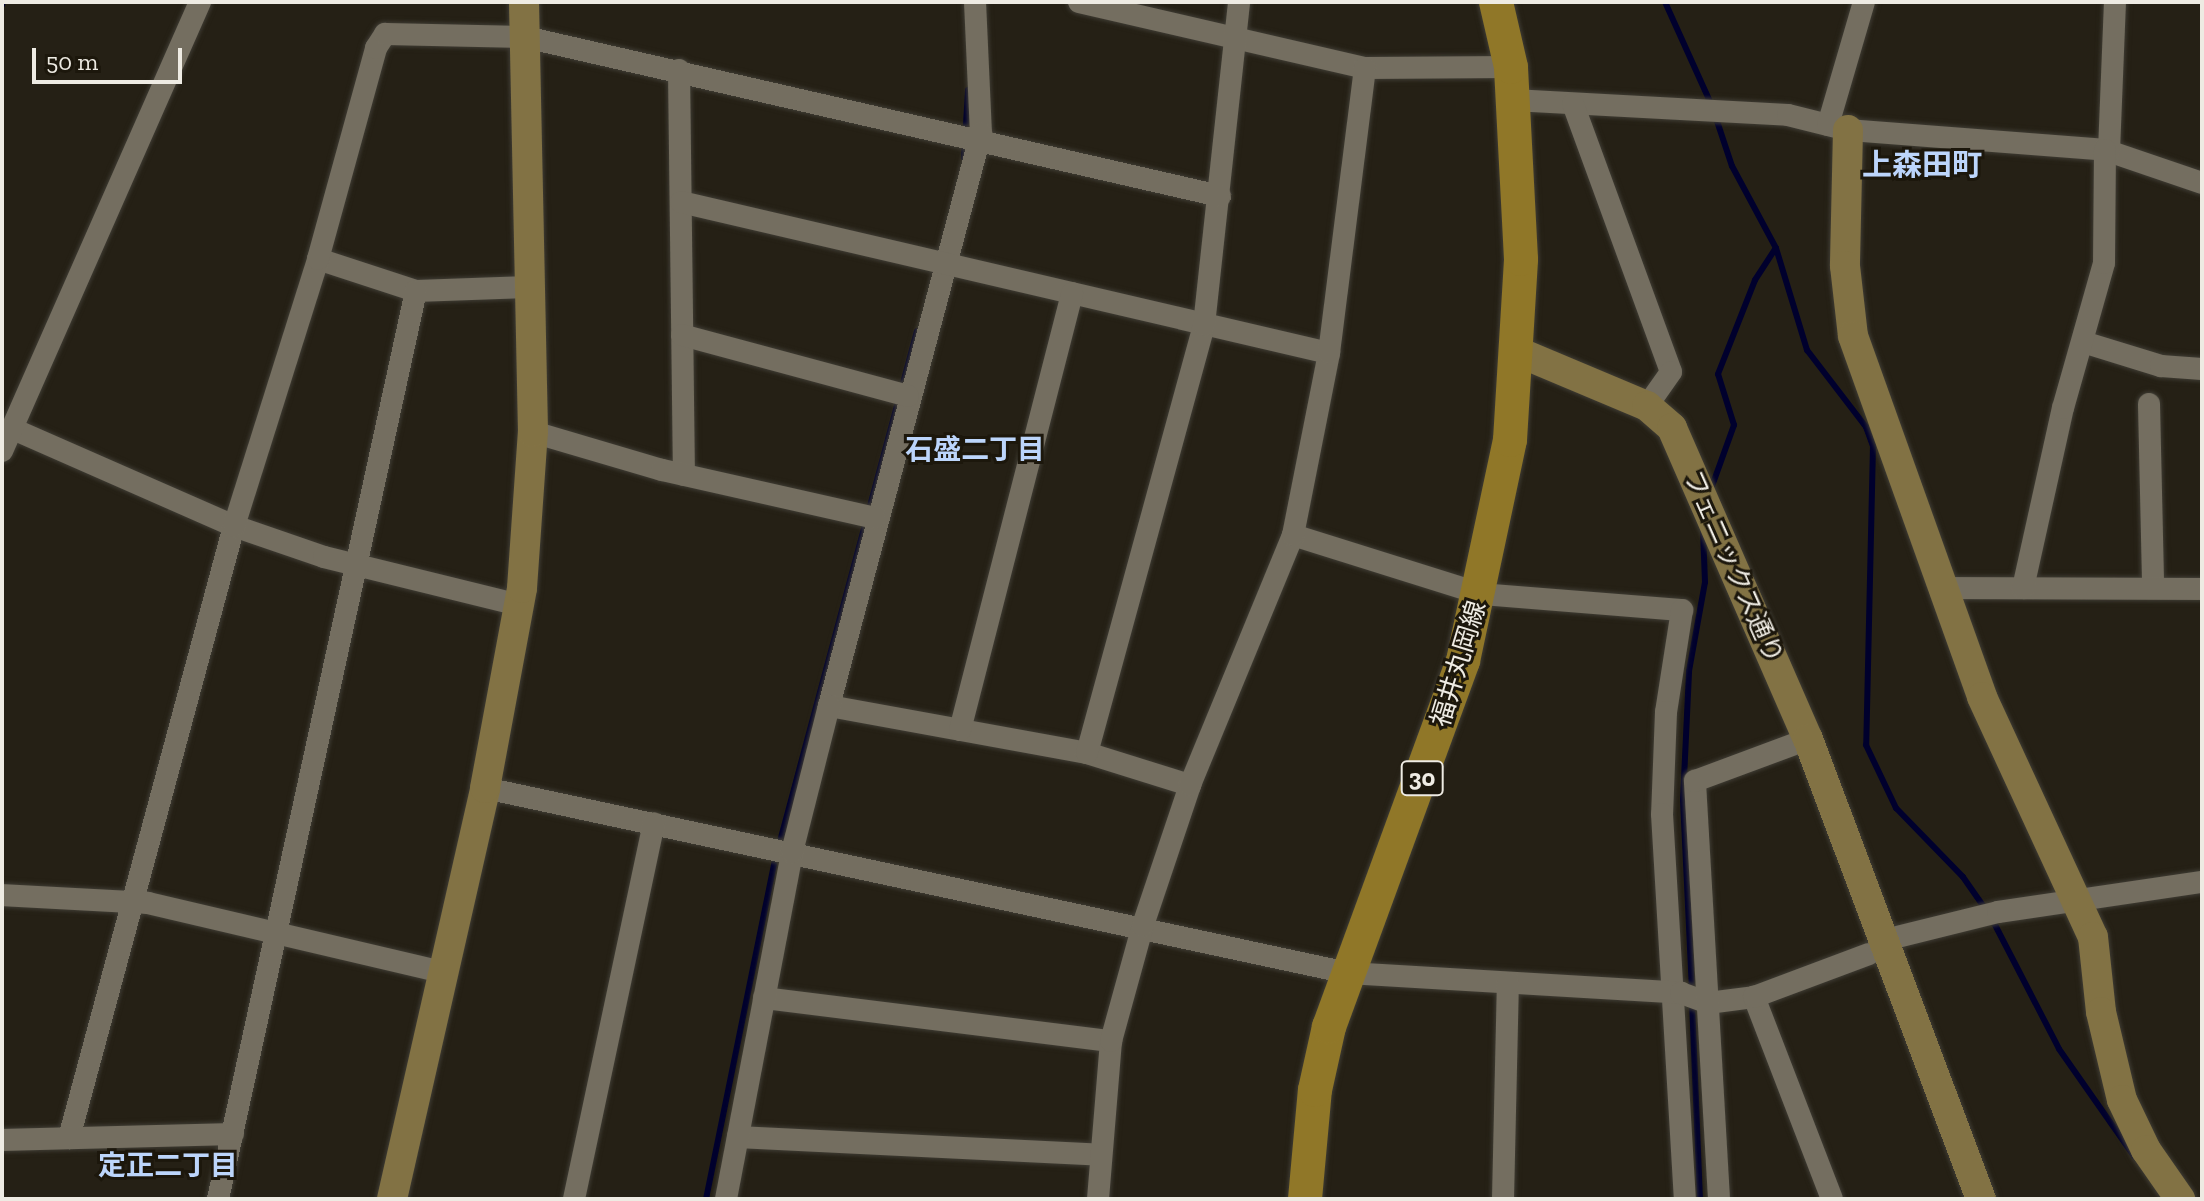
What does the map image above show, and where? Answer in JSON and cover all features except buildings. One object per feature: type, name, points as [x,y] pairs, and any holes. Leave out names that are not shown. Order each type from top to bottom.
[{"type":"main road","name":"30","points":[[1496,2],[1512,83],[1521,259],[1516,351]]},
{"type":"main road","name":"福井丸岡線","points":[[1305,1199],[1315,1090],[1348,973],[1412,808],[1481,594],[1510,440],[1516,351]]},
{"type":"street","points":[[2,451],[200,2]]},
{"type":"street","points":[[392,1199],[485,788],[519,605],[533,432],[524,2]]},
{"type":"street","points":[[726,1199],[792,852],[875,518],[978,143],[975,2]]},
{"type":"street","points":[[1079,2],[1237,35],[1365,68],[1512,83],[1573,104],[1788,115],[1838,128],[2107,150],[2202,183]]},
{"type":"street","points":[[1087,753],[1204,325],[1239,2]]},
{"type":"street","points":[[1864,2],[1838,128],[1845,266],[1853,336],[2004,750],[2078,898],[2093,937],[2101,1012],[2122,1100],[2146,1150],[2180,1199]]},
{"type":"street","points":[[2023,588],[2104,263],[2115,2]]},
{"type":"street","points":[[69,1138],[130,902],[234,526],[318,259],[376,48],[385,34],[525,37],[1220,196]]},
{"type":"street","points":[[1098,1199],[1111,1041],[1143,925],[1190,785],[1293,535],[1329,353],[1365,68]]},
{"type":"street","points":[[679,70],[684,475]]},
{"type":"street","points":[[1573,104],[1671,372],[1647,406]]},
{"type":"street","points":[[681,202],[1329,353]]},
{"type":"street","points":[[318,259],[416,291],[528,287]]},
{"type":"street","points":[[218,1199],[359,565],[416,291]]},
{"type":"street","points":[[960,730],[1072,293]]},
{"type":"street","points":[[682,335],[908,396]]},
{"type":"street","points":[[2083,342],[2161,366],[2202,369]]},
{"type":"street","name":"フェニックス通り","points":[[1516,351],[1647,406],[1672,428],[1808,739],[1877,947],[1981,1199]]},
{"type":"street","points":[[2149,404],[2153,587]]},
{"type":"street","points":[[13,429],[234,526],[359,565],[519,605]]},
{"type":"street","points":[[533,432],[684,475],[875,518]]},
{"type":"street","points":[[1293,535],[1481,594],[1682,610],[1666,712],[1662,814],[1719,1199]]},
{"type":"street","points":[[1945,588],[2202,589]]},
{"type":"street","points":[[829,706],[1087,753],[1190,785]]},
{"type":"street","points":[[1685,1199],[1695,781],[1808,739]]},
{"type":"street","points":[[485,788],[1143,925],[1348,973],[1691,997],[1754,997],[1877,947],[2078,898],[2202,882]]},
{"type":"street","points":[[574,1199],[654,823]]},
{"type":"street","points":[[2,895],[130,902],[278,931],[442,972]]},
{"type":"street","points":[[1503,1199],[1508,983]]},
{"type":"street","points":[[1754,997],[1832,1199]]},
{"type":"street","points":[[764,998],[1111,1041]]},
{"type":"street","points":[[2,1140],[233,1134]]},
{"type":"street","points":[[738,1137],[1101,1155]]},
{"type":"waterway","points":[[1665,2],[1711,104]]},
{"type":"waterway","points":[[964,158],[968,90]]},
{"type":"waterway","points":[[1715,115],[1732,166],[1776,248],[1807,350],[1866,427],[1873,446],[1866,745],[1896,808],[1963,877],[1986,910]]},
{"type":"waterway","points":[[1711,489],[1734,425],[1718,374],[1755,280],[1776,248]]},
{"type":"waterway","points":[[779,845],[917,331]]},
{"type":"waterway","points":[[1692,990],[1683,800],[1689,671],[1705,582],[1703,530]]},
{"type":"waterway","points":[[706,1199],[776,856]]},
{"type":"waterway","points":[[1992,919],[2059,1049],[2134,1156]]},
{"type":"waterway","points":[[1692,1001],[1700,1199]]},
{"type":"district","name":"上森田町","points":[[1922,165]]},
{"type":"district","name":"石盛二丁目","points":[[975,450]]},
{"type":"district","name":"定正二丁目","points":[[168,1166]]}]
